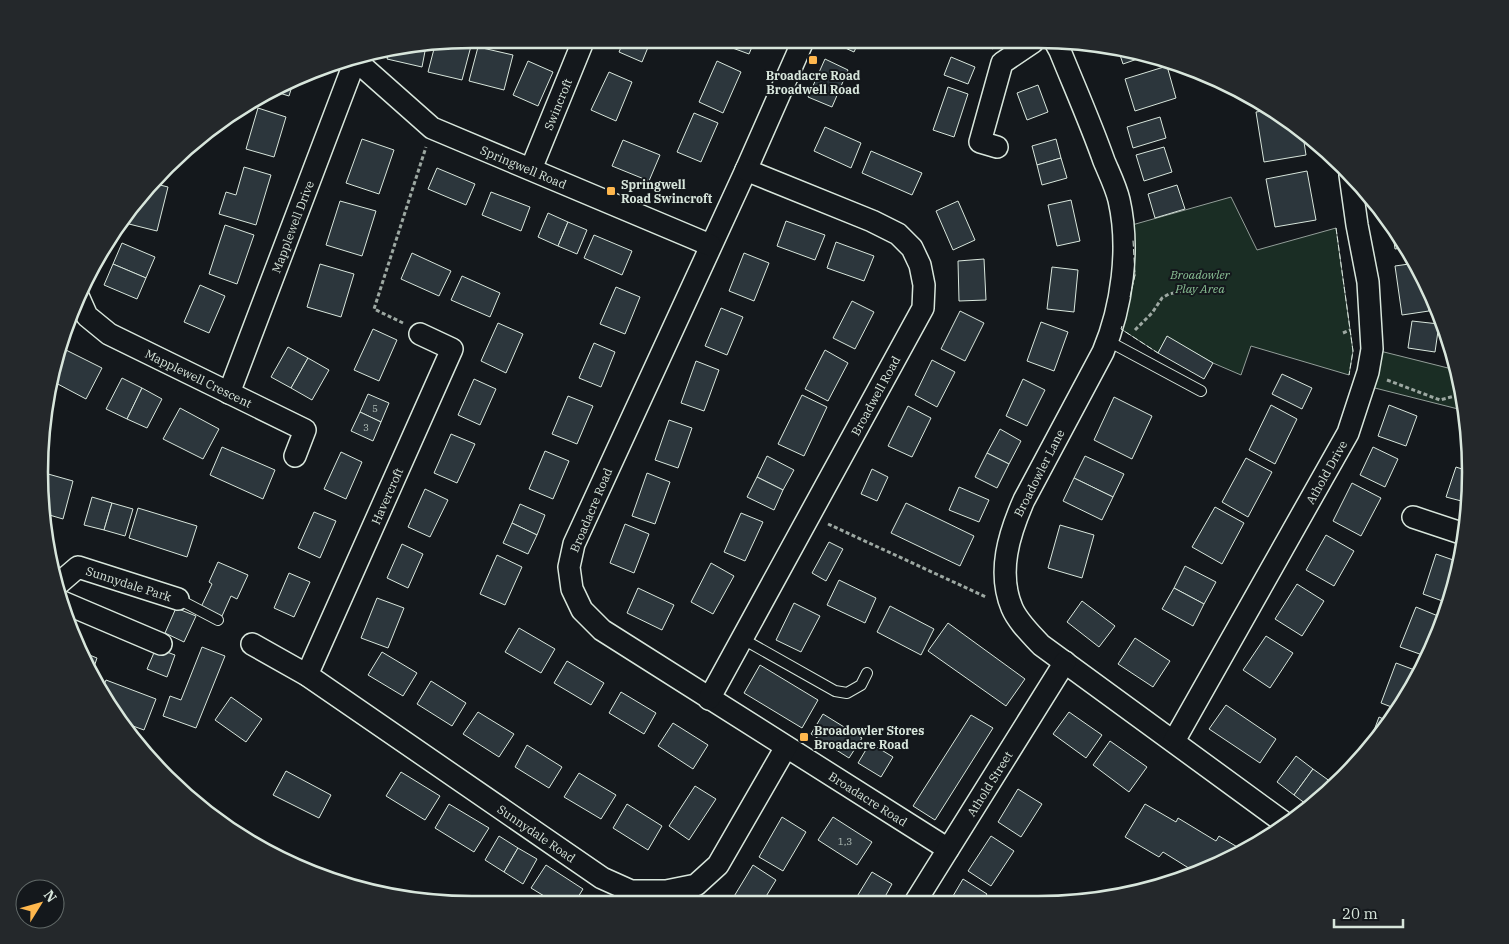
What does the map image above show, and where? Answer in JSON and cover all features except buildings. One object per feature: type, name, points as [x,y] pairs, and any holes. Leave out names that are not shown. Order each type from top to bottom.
[{"type":"street","name":"Swincroft","points":[[531,169],[580,48]]},
{"type":"street","name":"Broadacre Road","points":[[800,48],[746,170],[574,544],[568,567],[572,588],[582,610],[602,630],[948,849]]},
{"type":"street","points":[[997,147],[980,142],[1002,63],[1024,48]]},
{"type":"street","name":"Broadowler Lane","points":[[1058,48],[1119,199],[1123,235],[1122,276],[1114,345],[1024,500],[1013,523],[1005,566],[1006,588],[1013,609],[1025,628],[1041,645],[1280,820]]},
{"type":"street","name":"Springwell Road","points":[[359,63],[432,128],[710,245]]},
{"type":"street","name":"Mapplewell Drive","points":[[229,394],[352,65]]},
{"type":"street","name":"Broadwell Road","points":[[708,698],[923,308],[924,286],[920,265],[912,248],[898,234],[872,221],[746,170]]},
{"type":"street","name":"Athold Drive","points":[[1174,742],[1348,433],[1368,372],[1372,349],[1368,282],[1352,188]]},
{"type":"street","name":"Mapplewell Crescent","points":[[82,305],[87,316],[109,334],[305,430],[295,456]]},
{"type":"street","name":"Havercroft","points":[[307,675],[452,349],[420,334]]},
{"type":"street","points":[[1413,517],[1457,532]]},
{"type":"street","name":"Sunnydale Park","points":[[62,581],[78,567],[178,599]]},
{"type":"street","points":[[69,605],[161,644]]},
{"type":"street","name":"Sunnydale Road","points":[[252,644],[307,675],[630,896]]},
{"type":"street","name":"Athold Street","points":[[919,896],[1065,662]]},
{"type":"street","name":"Sunnydale Road","points":[[638,896],[696,885],[718,865],[786,747]]},
{"type":"lane","points":[[1114,345],[1201,391]]},
{"type":"lane","points":[[178,599],[218,620]]},
{"type":"lane","points":[[741,638],[835,691],[848,693],[861,685],[867,673]]},
{"type":"path","points":[[420,334],[413,327],[374,309],[432,128]]},
{"type":"path","points":[[1114,345],[1152,313],[1162,298],[1169,294],[1192,289]]},
{"type":"path","points":[[1368,372],[1440,400],[1454,396]]},
{"type":"path","points":[[809,515],[1013,609]]},
{"type":"green space","name":"Broadowler Play Area","points":[[1231,197],[1257,250],[1336,228],[1353,351],[1349,375],[1251,346],[1241,375],[1213,363],[1167,337],[1158,353],[1121,329],[1135,275],[1132,225]]},
{"type":"green space","points":[[1372,349],[1448,368],[1457,409],[1363,385]]},
{"type":"fence","points":[[1336,228],[1353,351],[1349,375]]},
{"type":"fence","points":[[1130,297],[1135,275],[1133,240]]},
{"type":"fence","points":[[1122,326],[1121,329],[1158,353]]},
{"type":"place","name":"Broadacre Road Broadwell Road","points":[[813,60]]},
{"type":"place","name":"Springwell Road Swincroft","points":[[611,191]]},
{"type":"place","name":"Broadowler Stores Broadacre Road","points":[[804,737]]}]
